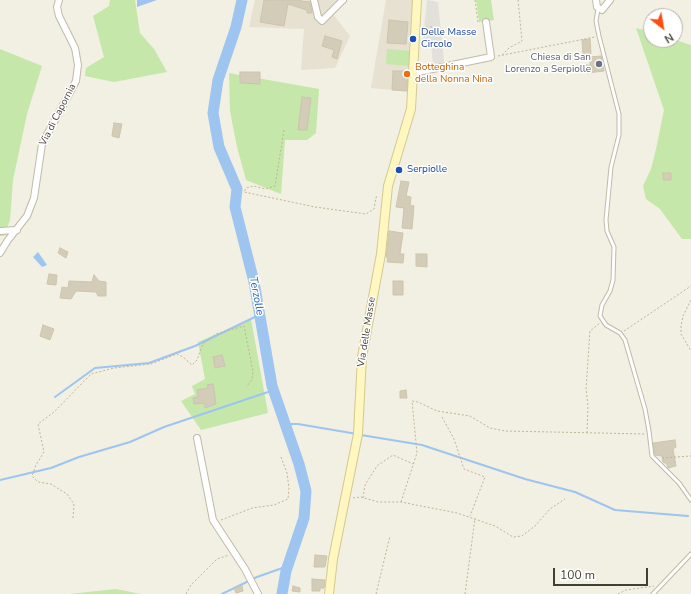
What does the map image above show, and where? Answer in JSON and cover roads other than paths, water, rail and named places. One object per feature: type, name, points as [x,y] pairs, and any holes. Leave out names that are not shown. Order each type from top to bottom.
[{"type":"street","name":"Via di Capornia","points":[[0,253],[8,240],[27,216],[34,198],[42,144],[76,81],[78,65],[75,48],[59,16],[57,7],[59,0]]},
{"type":"street","points":[[314,0],[318,17],[322,21],[343,0]]},
{"type":"street","name":"Via delle Masse","points":[[329,594],[333,559],[358,434],[362,357],[380,254],[390,178],[410,115],[417,0]]},
{"type":"street","points":[[596,0],[598,9],[602,10],[610,0]]},
{"type":"street","points":[[413,73],[491,57],[486,22]]},
{"type":"street","points":[[0,231],[17,230]]},
{"type":"street","points":[[197,438],[210,511],[217,527],[258,594]]},
{"type":"lane","points":[[598,9],[596,21],[619,114],[619,135],[611,167],[606,220],[607,231],[614,247],[613,280],[610,292],[602,305],[600,316],[606,325],[620,333],[625,340],[649,434],[652,456],[679,483],[691,500]]},
{"type":"lane","points":[[653,594],[691,554]]},
{"type":"water","points":[[137,0],[157,0],[137,7]]},
{"type":"water","points":[[38,252],[47,265],[42,267],[33,257]]},
{"type":"waterway","name":"Terzolle","points":[[242,0],[236,27],[218,80],[213,113],[219,147],[237,189],[235,207],[254,282],[272,386],[299,464],[306,491],[304,518],[286,571],[282,594]]},
{"type":"waterway","points":[[55,397],[95,368],[149,363],[195,346],[259,315]]},
{"type":"waterway","points":[[0,480],[51,468],[79,457],[130,442],[164,427],[274,390]]},
{"type":"waterway","points":[[286,424],[298,424],[357,434]]},
{"type":"waterway","points":[[361,435],[422,445],[525,479],[575,492],[615,510],[688,516]]},
{"type":"waterway","points":[[222,594],[257,577],[288,566]]},
{"type":"place","name":"Delle Masse Circolo","points":[[413,39]]},
{"type":"place","name":"Chiesa di San Lorenzo a Serpiolle","points":[[599,64]]},
{"type":"place","name":"Botteghina della Nonna Nina","points":[[407,74]]},
{"type":"place","name":"Serpiolle","points":[[399,170]]}]
